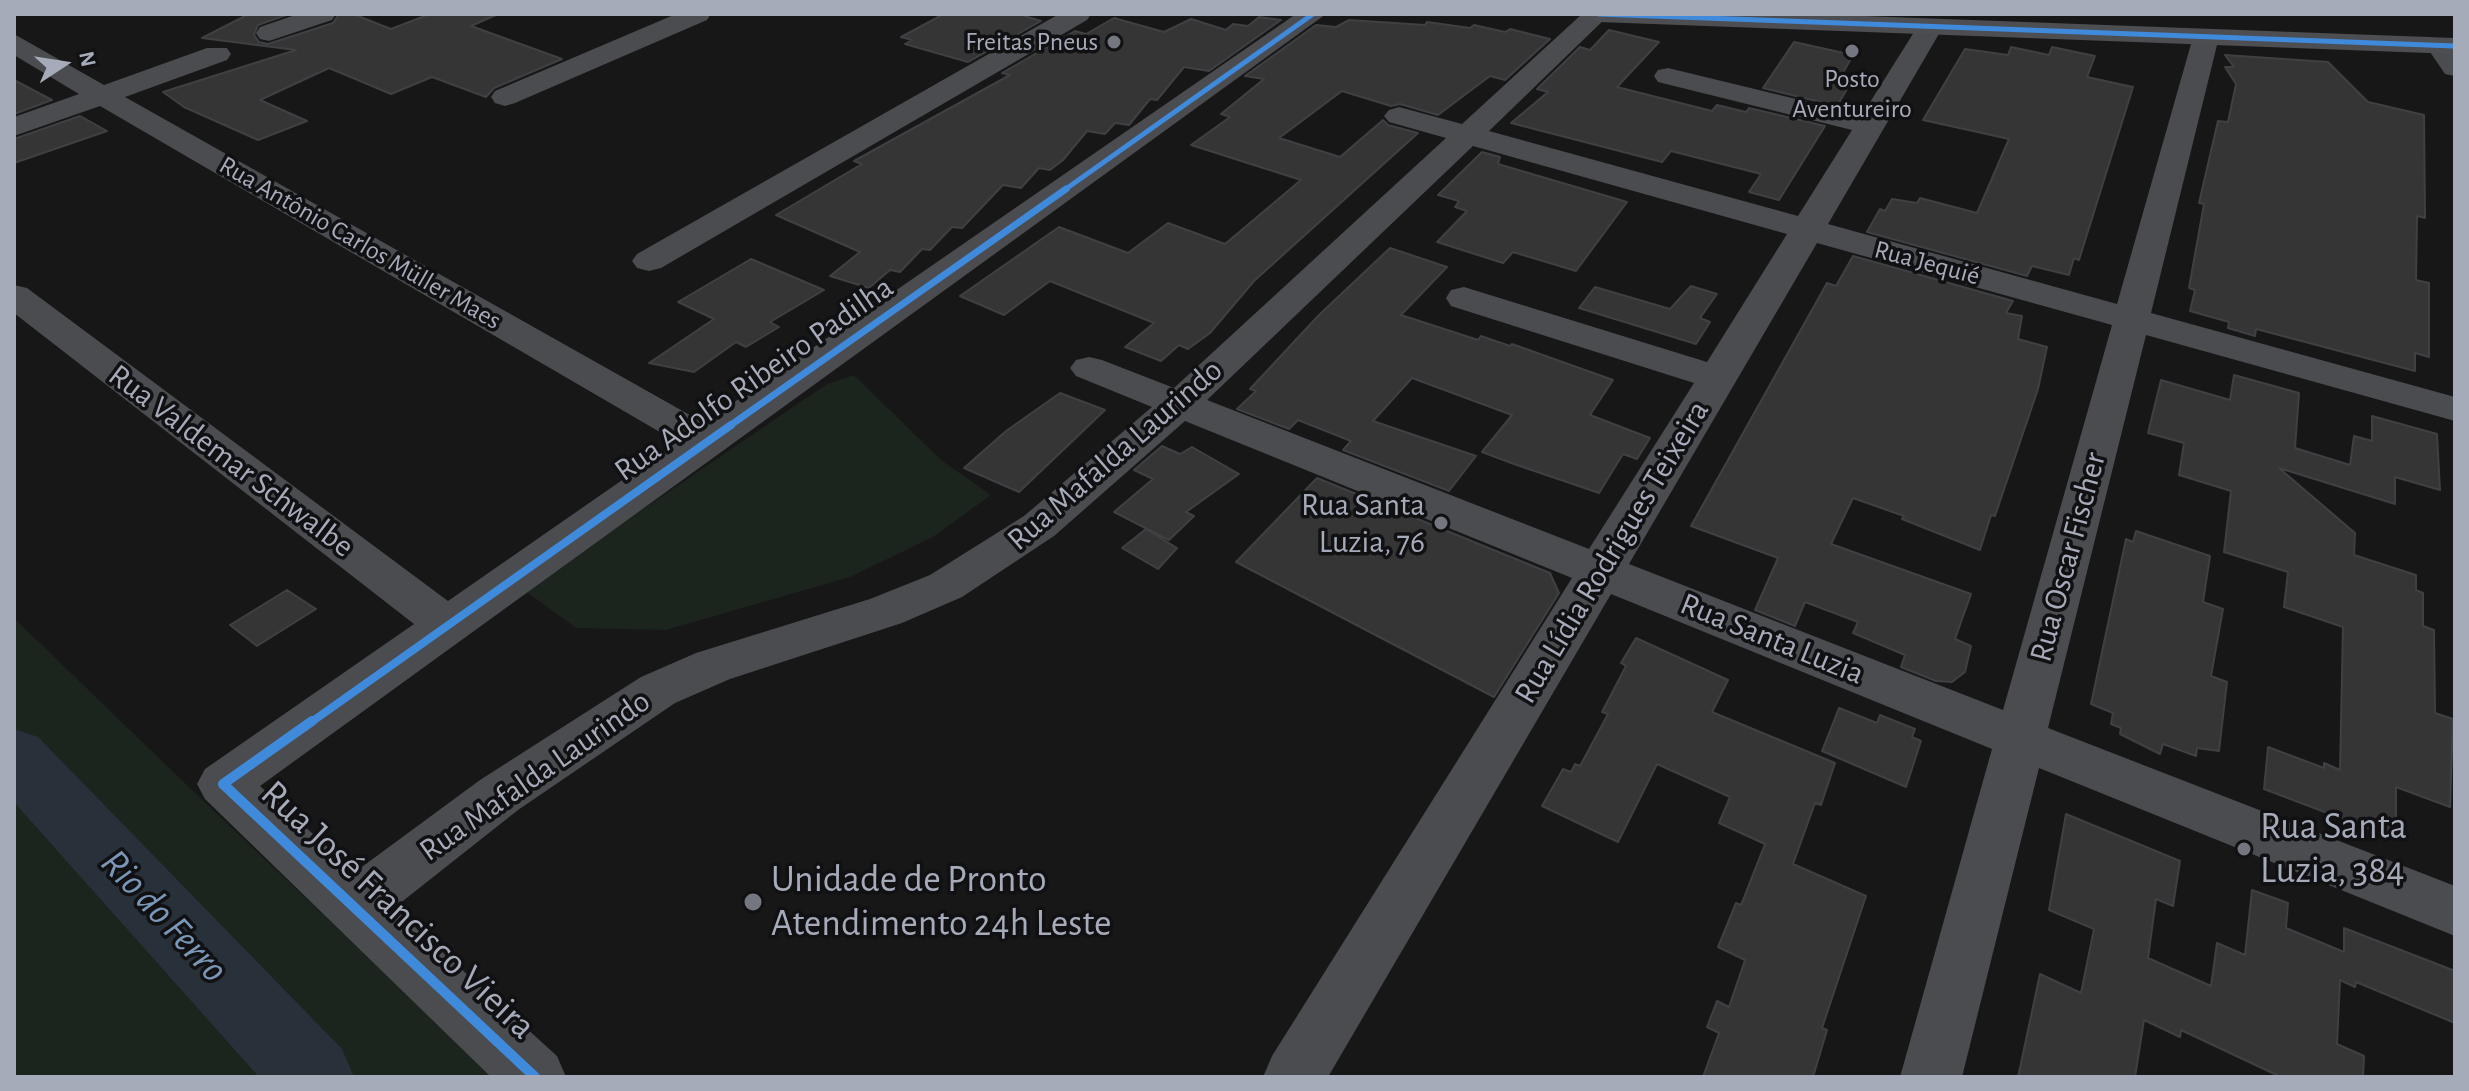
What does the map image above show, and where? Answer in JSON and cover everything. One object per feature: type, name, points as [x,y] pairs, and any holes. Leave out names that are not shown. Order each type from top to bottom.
[{"type":"main road","points":[[1598,14],[2206,37],[2450,53]]},
{"type":"street","points":[[269,33],[323,14]]},
{"type":"street","points":[[505,97],[698,14]]},
{"type":"street","points":[[649,261],[1078,14]]},
{"type":"street","name":"Rua Adolfo Ribeiro Padilha","points":[[223,784],[1313,14]]},
{"type":"street","name":"Rua Mafalda Laurindo","points":[[355,905],[499,795],[658,690],[713,666],[886,611],[946,586],[998,556],[1039,526],[1180,404],[1598,14]]},
{"type":"street","name":"Rua Lídia Rodrigues Teixeira","points":[[1294,1077],[1930,27]]},
{"type":"street","name":"Rua Oscar Fischer","points":[[1931,1077],[2206,37]]},
{"type":"street","name":"Rua Antônio Carlos Müller Maes","points":[[14,42],[707,442]]},
{"type":"street","points":[[14,127],[217,54]]},
{"type":"street","points":[[1668,76],[1870,126]]},
{"type":"street","name":"Rua Jequié","points":[[1399,116],[2455,409]]},
{"type":"street","name":"Rua Valdemar Schwalbe","points":[[14,296],[448,625]]},
{"type":"street","points":[[1464,298],[1718,378]]},
{"type":"street","name":"Rua Santa Luzia","points":[[1089,368],[2455,911]]},
{"type":"street","name":"Rua José Francisco Vieira","points":[[223,784],[535,1077]]},
{"type":"shaded area","points":[[854,375],[941,460],[991,495],[933,537],[850,577],[666,630],[576,628],[524,590],[827,384]]},
{"type":"shaded area","points":[[14,618],[190,788],[494,1077],[14,1077]]},
{"type":"building","points":[[249,14],[289,14],[258,25],[254,35],[259,42],[268,44],[333,23],[339,14],[353,14],[391,29],[430,14],[498,14],[471,26],[562,59],[494,88],[486,97],[432,77],[391,94],[329,68],[260,100],[307,121],[258,140],[184,107],[163,92],[296,50],[202,38]]},
{"type":"building","points":[[944,14],[1018,14],[1041,21],[968,62],[905,44],[912,40],[901,37]]},
{"type":"building","points":[[1259,17],[1281,20],[1209,71],[1184,67],[1157,100],[1150,99],[1129,125],[1115,123],[1105,134],[1087,131],[1063,160],[1050,170],[1039,168],[1021,188],[1003,185],[962,228],[952,227],[930,250],[922,249],[900,272],[890,270],[869,288],[830,276],[860,252],[776,215],[862,164],[854,161],[1010,75],[1002,73],[1075,31],[1086,34],[1114,18],[1164,32],[1191,19],[1226,30],[1233,24],[1248,26]]},
{"type":"building","points":[[1349,20],[1425,25],[1427,22],[1470,28],[1474,25],[1505,32],[1510,29],[1550,39],[1505,80],[1490,76],[1438,115],[1400,104],[1391,106],[1342,91],[1279,138],[1340,157],[1383,120],[1388,125],[1418,133],[1254,281],[1210,333],[1188,349],[1179,345],[1161,361],[1125,347],[1154,323],[1050,281],[1004,315],[960,296],[1059,227],[1128,253],[1168,223],[1225,244],[1301,180],[1191,145],[1230,117],[1221,114],[1264,79],[1245,76],[1316,25],[1336,27]]},
{"type":"building","points":[[1609,30],[1659,42],[1617,87],[1712,111],[1717,105],[1746,112],[1749,108],[1825,126],[1779,200],[1749,192],[1761,174],[1671,151],[1662,162],[1511,123],[1548,92],[1537,89],[1580,47],[1590,50]]},
{"type":"building","points":[[1794,42],[1853,55],[1840,78],[1851,82],[1837,106],[1763,88]]},
{"type":"building","points":[[2011,47],[2049,55],[2052,47],[2095,56],[2087,77],[2133,87],[2079,260],[2074,258],[2069,275],[2032,266],[2027,276],[1867,232],[1880,209],[1885,211],[1892,199],[1917,203],[1920,198],[1977,213],[2009,139],[1923,120],[1965,49],[2008,55]]},
{"type":"building","points":[[2225,55],[2328,62],[2368,102],[2424,115],[2425,218],[2417,216],[2416,280],[2429,283],[2429,357],[2415,353],[2415,371],[2256,329],[2255,336],[2228,328],[2229,322],[2190,311],[2195,290],[2189,288],[2204,204],[2199,203],[2218,121],[2228,122],[2236,84],[2225,67],[2234,67]]},
{"type":"building","points":[[14,80],[52,100],[14,114]]},
{"type":"building","points":[[80,116],[107,131],[14,163],[14,139]]},
{"type":"building","points":[[1482,152],[1500,157],[1498,164],[1627,202],[1576,271],[1513,252],[1503,263],[1437,242],[1467,211],[1455,207],[1459,201],[1438,195]]},
{"type":"building","points":[[1390,248],[1447,267],[1401,315],[1478,340],[1481,336],[1510,346],[1512,344],[1613,380],[1590,415],[1650,438],[1637,459],[1623,454],[1599,493],[1514,464],[1482,452],[1512,415],[1412,378],[1373,421],[1476,456],[1449,491],[1343,450],[1351,441],[1298,420],[1289,429],[1237,409],[1256,391],[1250,389],[1319,315]]},
{"type":"building","points":[[1853,256],[2013,301],[2006,313],[2022,316],[2018,339],[2047,347],[2038,389],[1995,516],[1991,515],[1980,550],[1902,519],[1904,516],[1853,498],[1831,544],[1971,594],[1955,639],[1971,646],[1965,672],[1952,682],[1936,681],[1901,667],[1905,655],[1853,633],[1858,622],[1805,602],[1795,626],[1755,610],[1778,558],[1691,526],[1827,283],[1836,286]]},
{"type":"building","points":[[751,259],[824,290],[770,322],[779,327],[746,347],[736,342],[694,372],[649,363],[714,319],[678,302]]},
{"type":"building","points":[[1691,286],[1717,294],[1700,318],[1710,322],[1696,344],[1579,308],[1595,287],[1670,309]]},
{"type":"building","points":[[2234,375],[2299,393],[2295,448],[2350,465],[2354,436],[2372,441],[2372,416],[2437,434],[2440,490],[2395,477],[2395,504],[2279,468],[2355,533],[2354,555],[2416,575],[2416,590],[2423,593],[2423,626],[2434,630],[2435,713],[2453,719],[2450,807],[2396,787],[2396,839],[2264,789],[2268,747],[2324,768],[2324,763],[2340,770],[2343,627],[2284,607],[2288,572],[2224,552],[2231,491],[2179,475],[2184,443],[2148,433],[2161,380],[2230,400]]},
{"type":"building","points":[[1060,393],[1105,410],[1019,492],[964,468],[1006,431]]},
{"type":"building","points":[[1162,446],[1180,454],[1192,447],[1239,474],[1186,512],[1194,516],[1169,540],[1114,512],[1153,479],[1134,470]]},
{"type":"building","points":[[1317,478],[1550,573],[1559,593],[1494,697],[1236,562]]},
{"type":"building","points":[[1146,529],[1177,548],[1158,569],[1122,548]]},
{"type":"building","points":[[2136,531],[2210,556],[2203,602],[2223,609],[2211,676],[2227,682],[2219,751],[2197,748],[2196,756],[2163,744],[2160,754],[2120,734],[2121,728],[2111,724],[2113,713],[2091,704],[2126,539],[2133,542]]},
{"type":"building","points":[[287,590],[316,609],[257,646],[230,625]]},
{"type":"building","points":[[1636,638],[1728,680],[1712,712],[1835,763],[1821,805],[1815,803],[1793,864],[1866,896],[1822,1028],[1827,1030],[1813,1077],[1703,1077],[1719,1033],[1707,1027],[1717,1001],[1729,1007],[1745,960],[1718,947],[1736,903],[1741,905],[1765,844],[1719,823],[1730,797],[1657,764],[1618,842],[1542,806],[1563,769],[1571,772],[1575,764],[1580,766],[1608,714],[1602,712],[1626,666],[1621,663]]},
{"type":"building","points":[[1839,708],[1877,723],[1880,715],[1915,729],[1912,737],[1921,741],[1906,787],[1822,751]]},
{"type":"building","points":[[2066,814],[2180,861],[2173,906],[2156,899],[2148,958],[2211,986],[2217,943],[2245,955],[2252,890],[2288,903],[2286,928],[2344,952],[2344,928],[2455,971],[2455,1023],[2356,982],[2355,987],[2340,980],[2337,1044],[2364,1056],[2363,1077],[2281,1077],[2181,1030],[2180,1037],[2144,1020],[2135,1077],[2018,1077],[2040,974],[2081,993],[2094,929],[2049,910]]},
{"type":"waterway","name":"Rio do Ferro","points":[[14,756],[313,1077]]},
{"type":"cycle path","points":[[535,1077],[223,784],[1313,14]]},
{"type":"cycle path","points":[[1599,14],[2455,46]]},
{"type":"place","name":"Freitas Pneus","points":[[1114,42]]},
{"type":"place","name":"Posto Aventureiro","points":[[1852,51]]},
{"type":"place","name":"Rua Santa Luzia, 76","points":[[1441,523]]},
{"type":"place","name":"Rua Santa Luzia, 384","points":[[2244,849]]},
{"type":"place","name":"Unidade de Pronto Atendimento 24h Leste","points":[[753,902]]}]
